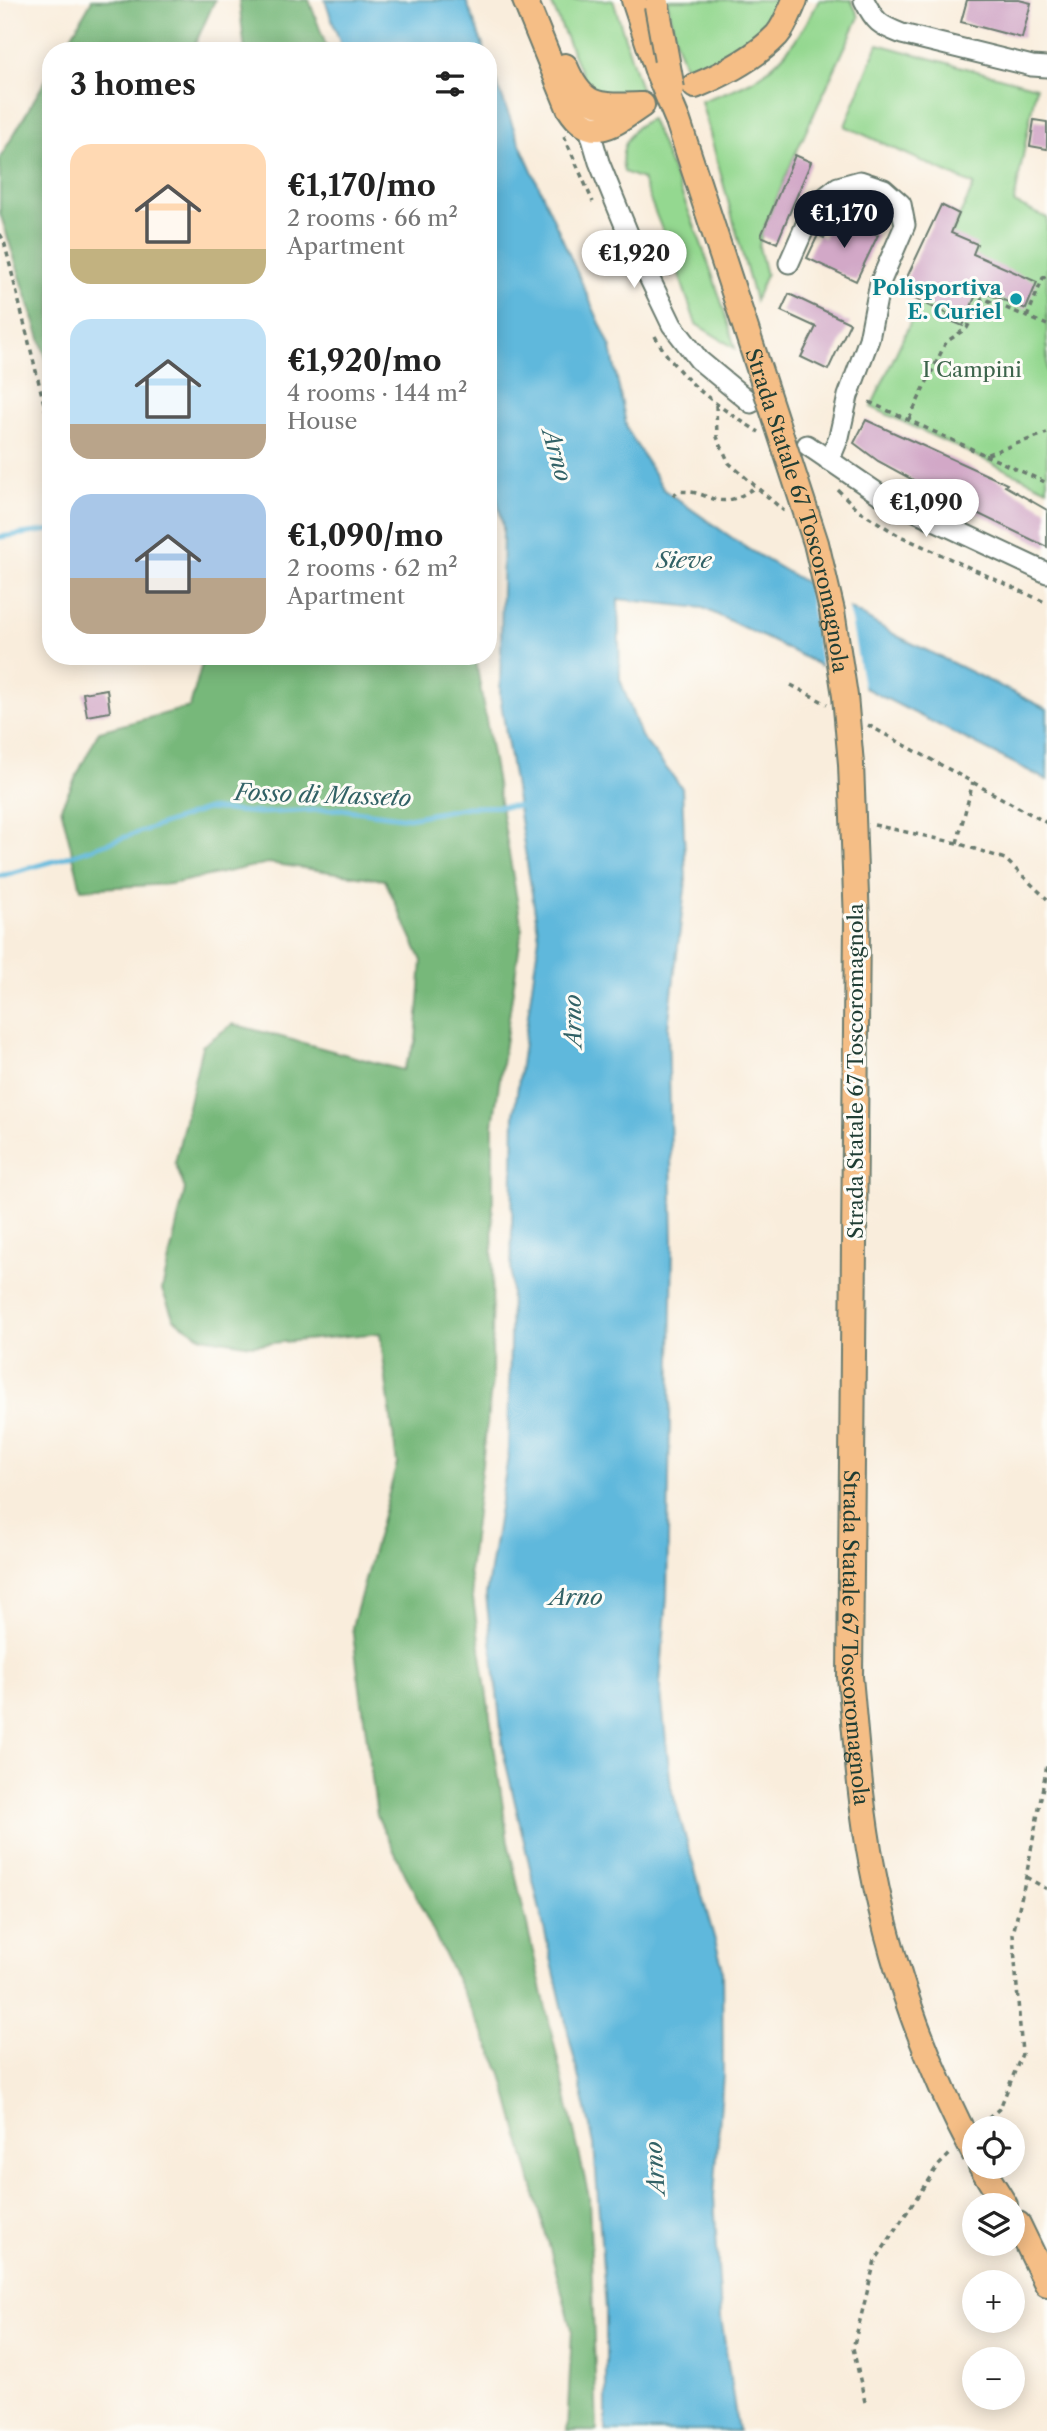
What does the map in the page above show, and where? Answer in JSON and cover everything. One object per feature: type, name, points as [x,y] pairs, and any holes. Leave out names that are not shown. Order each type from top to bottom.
[{"type":"main road","points":[[525,0],[569,108],[577,120],[589,128],[611,126],[642,105],[603,106],[587,99],[573,85],[537,0]]},
{"type":"main road","points":[[695,86],[719,76],[749,57],[778,33],[796,0]]},
{"type":"main road","name":"Strada Statale 67 Toscoromagnola","points":[[643,3],[678,121],[816,543],[840,653],[851,764],[857,922],[850,1652],[859,1776],[872,1866],[891,1944],[921,2037],[962,2143]]},
{"type":"main road","points":[[1025,2231],[1047,2258]]},
{"type":"main road","points":[[1025,2235],[1047,2270]]},
{"type":"main road","points":[[1025,2241],[1047,2284]]},
{"type":"street","points":[[864,0],[872,17],[881,26],[902,34],[1032,66],[1047,67]]},
{"type":"street","points":[[603,106],[594,113],[589,128],[599,162],[630,238],[671,325],[699,360],[751,403]]},
{"type":"street","points":[[789,263],[814,206],[838,187],[860,181],[884,189],[901,204],[905,225],[880,283],[869,339],[848,396],[839,438],[829,461]]},
{"type":"street","points":[[807,445],[900,505],[1047,573]]},
{"type":"path","points":[[0,234],[4,241],[42,395]]},
{"type":"path","points":[[1027,317],[1043,278],[1047,276]]},
{"type":"path","points":[[909,419],[946,342],[967,328],[982,298],[1047,326]]},
{"type":"path","points":[[869,402],[1047,483]]},
{"type":"path","points":[[716,405],[717,438],[729,463],[785,512]]},
{"type":"path","points":[[985,455],[1047,433]]},
{"type":"path","points":[[832,484],[858,510],[898,535],[1047,603]]},
{"type":"path","points":[[673,496],[677,492],[685,491],[723,502],[744,495],[755,487]]},
{"type":"path","points":[[792,685],[828,704]]},
{"type":"path","points":[[864,723],[1047,823]]},
{"type":"path","points":[[957,843],[973,782]]},
{"type":"path","points":[[866,823],[957,843],[1005,859],[1047,899]]},
{"type":"path","points":[[991,2116],[1000,2108],[1022,2054],[1013,1934],[1047,1765]]},
{"type":"path","points":[[1026,1877],[1047,1889]]},
{"type":"path","points":[[865,2402],[853,2348],[875,2261],[936,2168],[962,2154]]},
{"type":"green space","points":[[92,0],[215,0],[196,42],[68,42]]},
{"type":"green space","points":[[239,0],[309,0],[325,42],[244,42]]},
{"type":"green space","points":[[550,0],[613,0],[641,89],[630,96],[607,96],[586,84]]},
{"type":"green space","points":[[667,0],[783,0],[768,27],[757,38],[731,56],[688,74],[676,42]]},
{"type":"green space","points":[[819,0],[851,0],[859,17],[761,236],[759,247],[766,275],[755,301],[701,101],[743,85],[768,70],[797,38]]},
{"type":"green space","name":"I Campini","points":[[878,44],[1036,87],[1014,203],[1047,218],[1047,489],[871,407],[974,185],[845,126]]},
{"type":"green space","points":[[42,86],[42,345],[0,213],[0,158]]},
{"type":"green space","points":[[651,119],[707,261],[735,348],[696,324],[642,179],[624,172],[623,155],[627,140],[637,127]]},
{"type":"green space","points":[[202,665],[477,665],[522,929],[493,1125],[492,1381],[469,1571],[508,1842],[589,2197],[597,2431],[567,2431],[572,2329],[501,2071],[377,1816],[352,1627],[397,1464],[380,1333],[251,1345],[202,1337],[174,1319],[162,1290],[185,1189],[175,1163],[202,1046],[233,1024],[403,1070],[416,1041],[422,961],[385,880],[268,863],[171,884],[81,889],[61,807],[99,731],[190,707]]},
{"type":"water","points":[[325,0],[466,0],[482,42],[340,42]]},
{"type":"water","name":"Arno","points":[[497,83],[517,137],[611,348],[627,429],[664,490],[748,549],[899,637],[1047,709],[1047,780],[703,608],[618,599],[620,679],[641,736],[682,788],[686,881],[668,1027],[673,1241],[667,1597],[660,1684],[671,1787],[722,1965],[723,2074],[714,2196],[721,2318],[738,2431],[606,2431],[606,2310],[594,2144],[504,1755],[486,1595],[508,1457],[514,1114],[539,937],[500,696],[503,528],[497,497]]},
{"type":"pier","points":[[807,579],[848,603],[864,691],[822,670]]},
{"type":"building","points":[[967,0],[1019,0],[1031,3],[1022,38],[961,22]]},
{"type":"building","points":[[1034,120],[1047,122],[1047,149],[1030,146]]},
{"type":"building","points":[[795,155],[811,162],[777,243],[761,236]]},
{"type":"building","points":[[941,205],[959,214],[951,233],[977,244],[973,254],[1037,282],[1026,309],[978,290],[963,326],[946,319],[948,314],[900,292]]},
{"type":"building","points":[[830,224],[851,234],[855,224],[878,235],[856,281],[807,258],[818,235],[824,238]]},
{"type":"building","points":[[789,294],[850,323],[828,370],[801,357],[816,327],[781,311]]},
{"type":"building","points":[[866,420],[1007,484],[1005,486],[1047,510],[1047,547],[946,498],[878,461],[854,443]]},
{"type":"building","points":[[107,689],[110,712],[87,716],[83,693]]},
{"type":"waterway","points":[[0,537],[42,531]]},
{"type":"waterway","name":"Fosso di Masseto","points":[[0,876],[58,860],[207,809],[260,813],[340,809],[409,818],[467,807],[523,806]]},
{"type":"place","name":"Polisportiva E. Curiel","points":[[1016,299]]},
{"type":"water label","name":"Sieve","points":[[684,560]]}]
